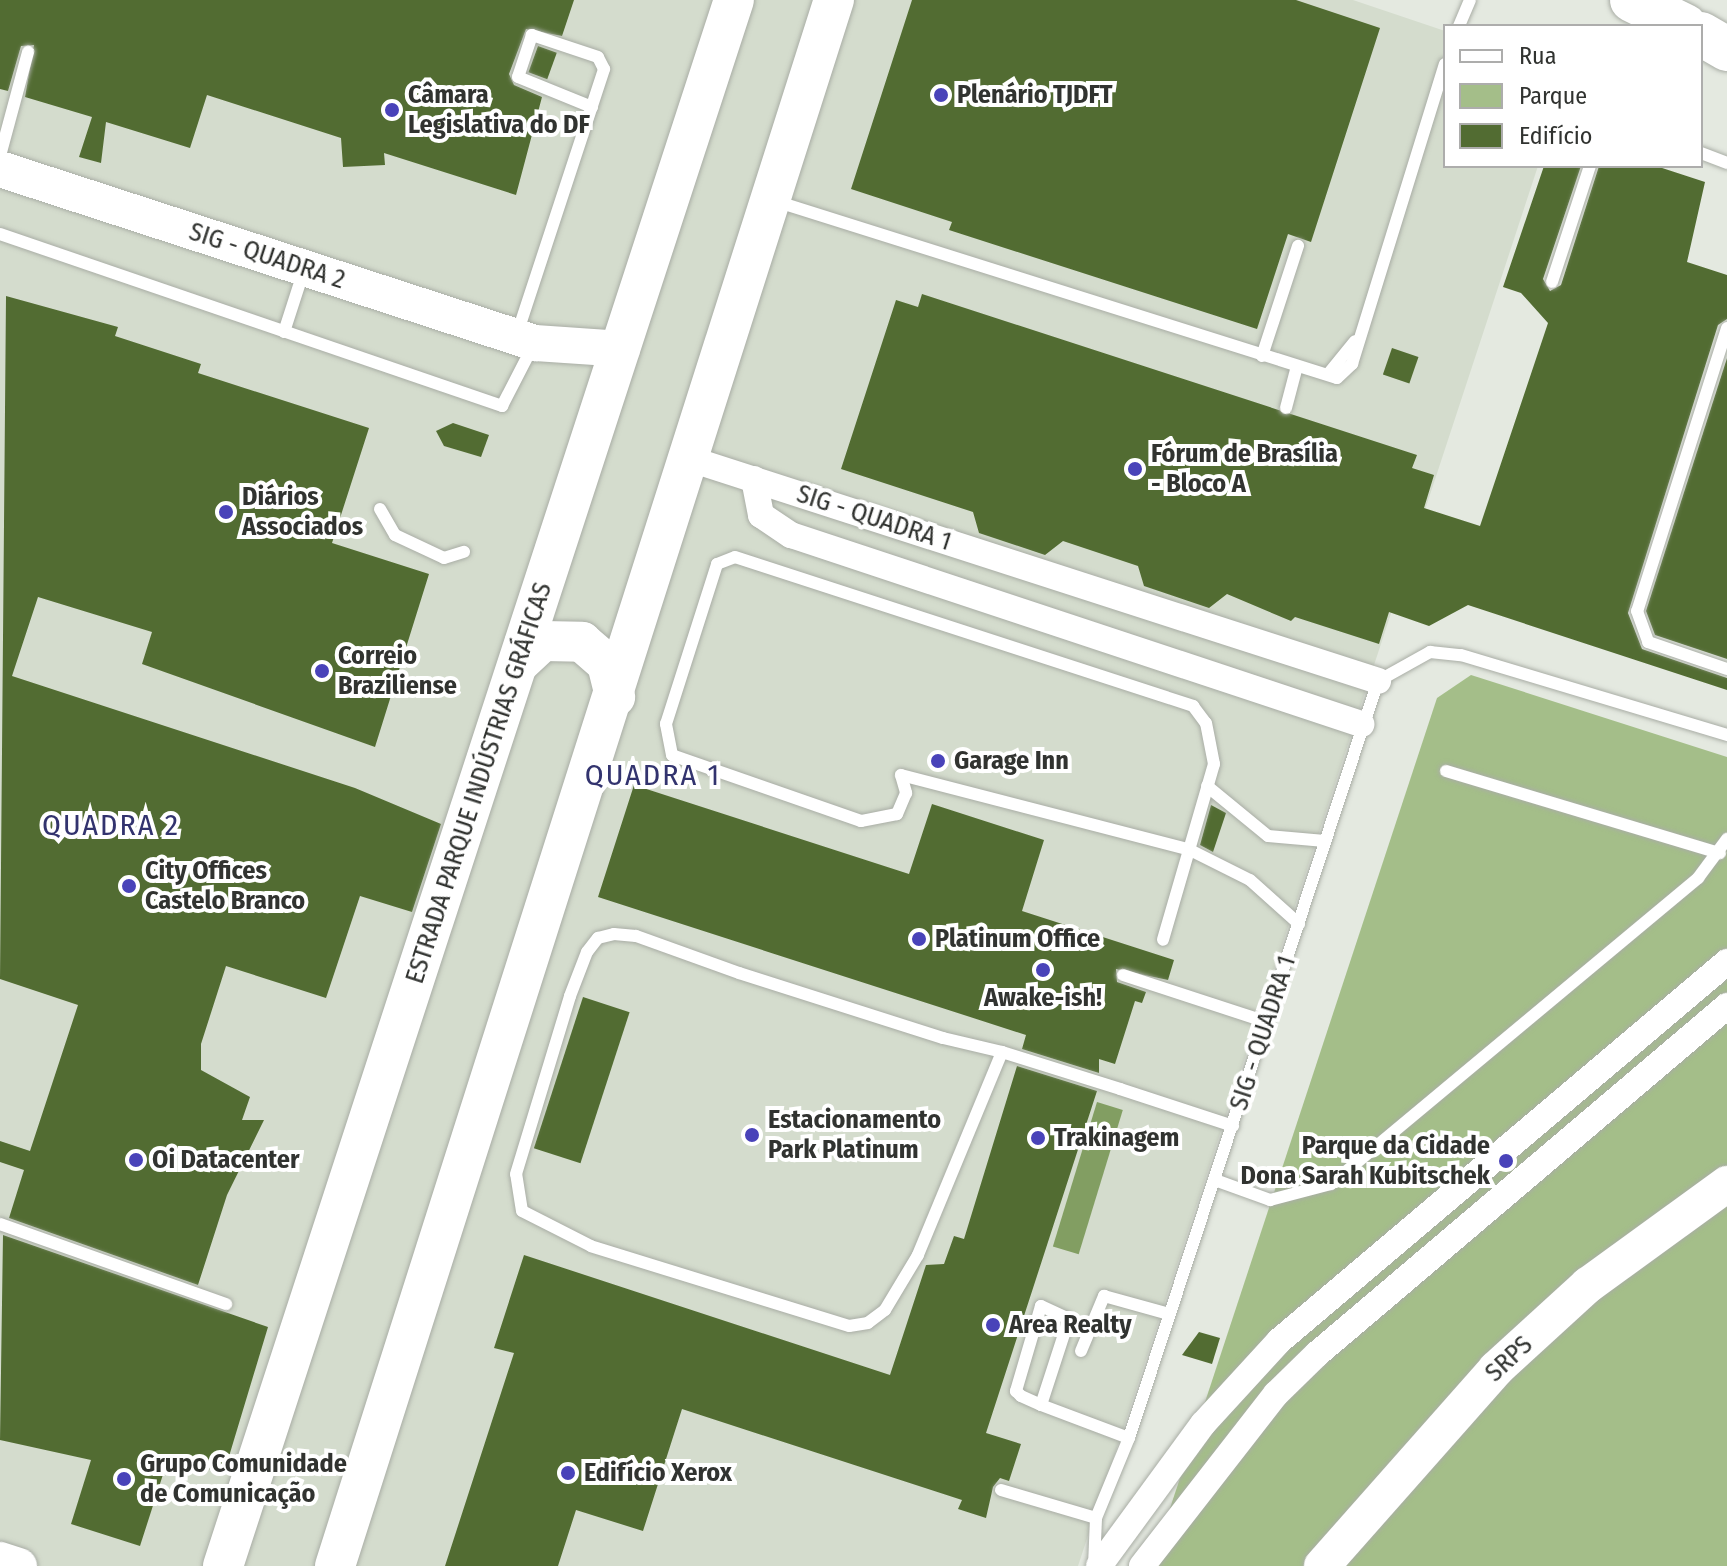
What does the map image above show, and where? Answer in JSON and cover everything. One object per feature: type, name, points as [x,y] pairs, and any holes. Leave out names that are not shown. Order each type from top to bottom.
[{"type":"highway","points":[[1632,0],[1680,24]]},
{"type":"highway","points":[[1686,0],[1699,24]]},
{"type":"main road","name":"ESTRADA PARQUE INDÚSTRIAS GRÁFICAS","points":[[223,1566],[734,0]]},
{"type":"main road","points":[[335,1566],[615,697],[834,0]]},
{"type":"main road","points":[[518,664],[543,641],[582,642],[607,664],[615,697]]},
{"type":"street","name":"SIG - QUADRA 2","points":[[0,169],[526,340],[622,349]]},
{"type":"street","name":"SIG - QUADRA 2","points":[[526,340],[607,394]]},
{"type":"street","name":"SIG - QUADRA 1","points":[[690,459],[1378,681]]},
{"type":"street","points":[[754,479],[761,515],[791,535],[1361,724]]},
{"type":"street","name":"SIG - QUADRA 1","points":[[1096,1566],[1203,1424],[1279,1341],[1727,962]]},
{"type":"street","points":[[1142,1566],[1276,1394],[1317,1354],[1727,1006]]},
{"type":"street","name":"SRPS","points":[[1322,1566],[1496,1369],[1588,1285],[1727,1184]]},
{"type":"street","points":[[0,1560],[19,1566]]},
{"type":"lane","points":[[1459,0],[1461,20]]},
{"type":"lane","points":[[1461,20],[1470,0]]},
{"type":"lane","points":[[0,234],[502,406],[526,340],[604,69],[598,57],[532,35],[518,77],[592,107]]},
{"type":"lane","points":[[0,156],[28,52]]},
{"type":"lane","points":[[772,200],[1262,356],[1345,376],[1443,70]]},
{"type":"lane","points":[[1703,154],[1727,163]]},
{"type":"lane","points":[[1552,282],[1589,168]]},
{"type":"lane","points":[[1262,356],[1298,246]]},
{"type":"lane","points":[[284,332],[304,268]]},
{"type":"lane","points":[[1727,328],[1637,611],[1648,642],[1727,669]]},
{"type":"lane","points":[[1286,408],[1297,366]]},
{"type":"lane","points":[[380,509],[395,535],[444,558],[464,552]]},
{"type":"lane","points":[[1163,940],[1190,850],[1207,786],[1214,746],[1193,706],[735,557],[717,564],[710,576],[666,724],[672,755],[861,821],[897,814],[906,793],[901,775],[1190,850],[1250,880],[1299,924]]},
{"type":"lane","points":[[1378,681],[1430,652],[1461,655],[1727,735]]},
{"type":"lane","name":"SIG - QUADRA 1","points":[[1096,1566],[1096,1518],[1129,1438],[1299,924],[1361,724],[1378,681]]},
{"type":"lane","points":[[1446,771],[1720,853]]},
{"type":"lane","points":[[1207,786],[1268,836],[1325,841]]},
{"type":"lane","points":[[1215,1180],[1270,1200],[1331,1184],[1720,853],[1727,839]]},
{"type":"lane","points":[[1002,1052],[918,1255],[885,1310],[868,1323],[849,1326],[591,1246],[522,1211],[516,1174],[522,1144],[570,996],[598,938],[636,936],[1002,1052],[1233,1126]]},
{"type":"lane","points":[[1123,975],[1267,1022]]},
{"type":"lane","points":[[0,1224],[226,1304]]},
{"type":"lane","points":[[1081,1351],[1104,1296],[1169,1314]]},
{"type":"lane","points":[[1041,1405],[1069,1319],[1041,1306],[1015,1383],[1021,1396],[1041,1405],[1129,1438]]},
{"type":"lane","points":[[1001,1490],[1096,1518]]},
{"type":"shaded area","points":[[0,0],[1353,0],[1443,30],[1443,168],[1537,168],[1078,1566],[0,1566]]},
{"type":"shaded area","points":[[1097,1102],[1123,1110],[1079,1254],[1053,1246]]},
{"type":"green space","name":"Parque da Cidade Dona Sarah Kubitschek","points":[[1471,675],[1727,757],[1727,1566],[1151,1566],[1437,698]]},
{"type":"building","name":"Câmara Legislativa do DF","points":[[0,0],[574,0],[562,36],[526,29],[509,74],[514,85],[542,97],[516,195],[384,153],[385,165],[343,167],[341,138],[207,95],[190,148],[106,122],[101,163],[79,157],[92,117],[25,97],[34,45],[21,46],[8,91],[0,89]]},
{"type":"building","points":[[912,0],[1296,0],[1380,28],[1311,242],[1288,234],[1257,329],[949,230],[952,222],[851,189]]},
{"type":"building","points":[[538,46],[557,53],[547,79],[528,72]]},
{"type":"building","points":[[1543,168],[1580,168],[1543,279],[1550,291],[1561,285],[1598,168],[1662,168],[1705,182],[1687,262],[1727,275],[1727,319],[1718,325],[1628,613],[1642,649],[1727,678],[1727,690],[1468,605],[1429,626],[1389,612],[1379,644],[1295,617],[1291,621],[1227,594],[1209,608],[1144,586],[1138,566],[1063,541],[1045,555],[979,533],[973,512],[841,469],[896,300],[918,307],[922,294],[1417,455],[1412,468],[1434,475],[1424,508],[1480,526],[1548,323],[1521,293],[1503,287]]},
{"type":"building","points":[[6,296],[118,327],[115,336],[201,364],[198,373],[369,428],[332,543],[429,574],[375,747],[142,664],[152,632],[38,597],[12,676],[355,788],[441,824],[412,912],[360,896],[326,998],[226,966],[201,1044],[201,1070],[250,1097],[242,1120],[264,1120],[227,1195],[198,1285],[9,1218],[24,1170],[0,1162],[0,1141],[30,1151],[78,1005],[0,979]]},
{"type":"building","points":[[1392,348],[1418,357],[1409,384],[1383,374]]},
{"type":"building","points":[[1727,358],[1727,659],[1655,635],[1646,611]]},
{"type":"building","points":[[453,423],[489,435],[481,457],[444,446],[436,431]]},
{"type":"building","name":"Platinum Office","points":[[634,785],[909,874],[932,804],[1044,840],[1022,911],[1174,960],[1168,980],[1116,969],[1117,982],[1146,992],[1142,1003],[1135,1001],[1115,1064],[1099,1059],[1099,1073],[1022,1049],[1026,1035],[598,897]]},
{"type":"building","points":[[1211,805],[1226,813],[1213,852],[1200,845]]},
{"type":"building","points":[[583,997],[630,1012],[580,1163],[534,1148]]},
{"type":"building","points":[[1017,1066],[1097,1091],[986,1433],[1021,1444],[1009,1481],[1000,1478],[993,1487],[986,1518],[958,1509],[962,1500],[682,1409],[643,1531],[576,1510],[558,1566],[445,1566],[514,1353],[494,1348],[524,1255],[890,1375],[926,1265],[944,1264],[954,1236],[964,1239]]},
{"type":"building","points":[[3,1235],[268,1327],[224,1473],[168,1459],[140,1546],[71,1524],[91,1460],[0,1440]]},
{"type":"building","points":[[1199,1332],[1220,1338],[1212,1364],[1182,1355]]},
{"type":"place","name":"Plenário TJDFT","points":[[941,95]]},
{"type":"place","name":"Câmara Legislativa do DF","points":[[392,110]]},
{"type":"place","name":"Fórum de Brasília - Bloco A","points":[[1135,469]]},
{"type":"place","name":"Diários Associados","points":[[226,512]]},
{"type":"place","name":"Correio Braziliense","points":[[322,671]]},
{"type":"place","name":"Garage Inn","points":[[938,761]]},
{"type":"place","name":"City Offices Castelo Branco","points":[[129,886]]},
{"type":"place","name":"Platinum Office","points":[[919,939]]},
{"type":"place","name":"Awake-ish!","points":[[1043,970]]},
{"type":"place","name":"Estacionamento Park Platinum","points":[[752,1135]]},
{"type":"place","name":"Trakinagem","points":[[1038,1138]]},
{"type":"place","name":"Oi Datacenter","points":[[136,1160]]},
{"type":"place","name":"Parque da Cidade Dona Sarah Kubitschek","points":[[1506,1161]]},
{"type":"place","name":"Area Realty","points":[[993,1325]]},
{"type":"place","name":"Edifício Xerox","points":[[568,1473]]},
{"type":"place","name":"Grupo Comunidade de Comunicação","points":[[124,1479]]},
{"type":"district","name":"QUADRA 1","points":[[653,775]]},
{"type":"district","name":"QUADRA 2","points":[[111,825]]}]
